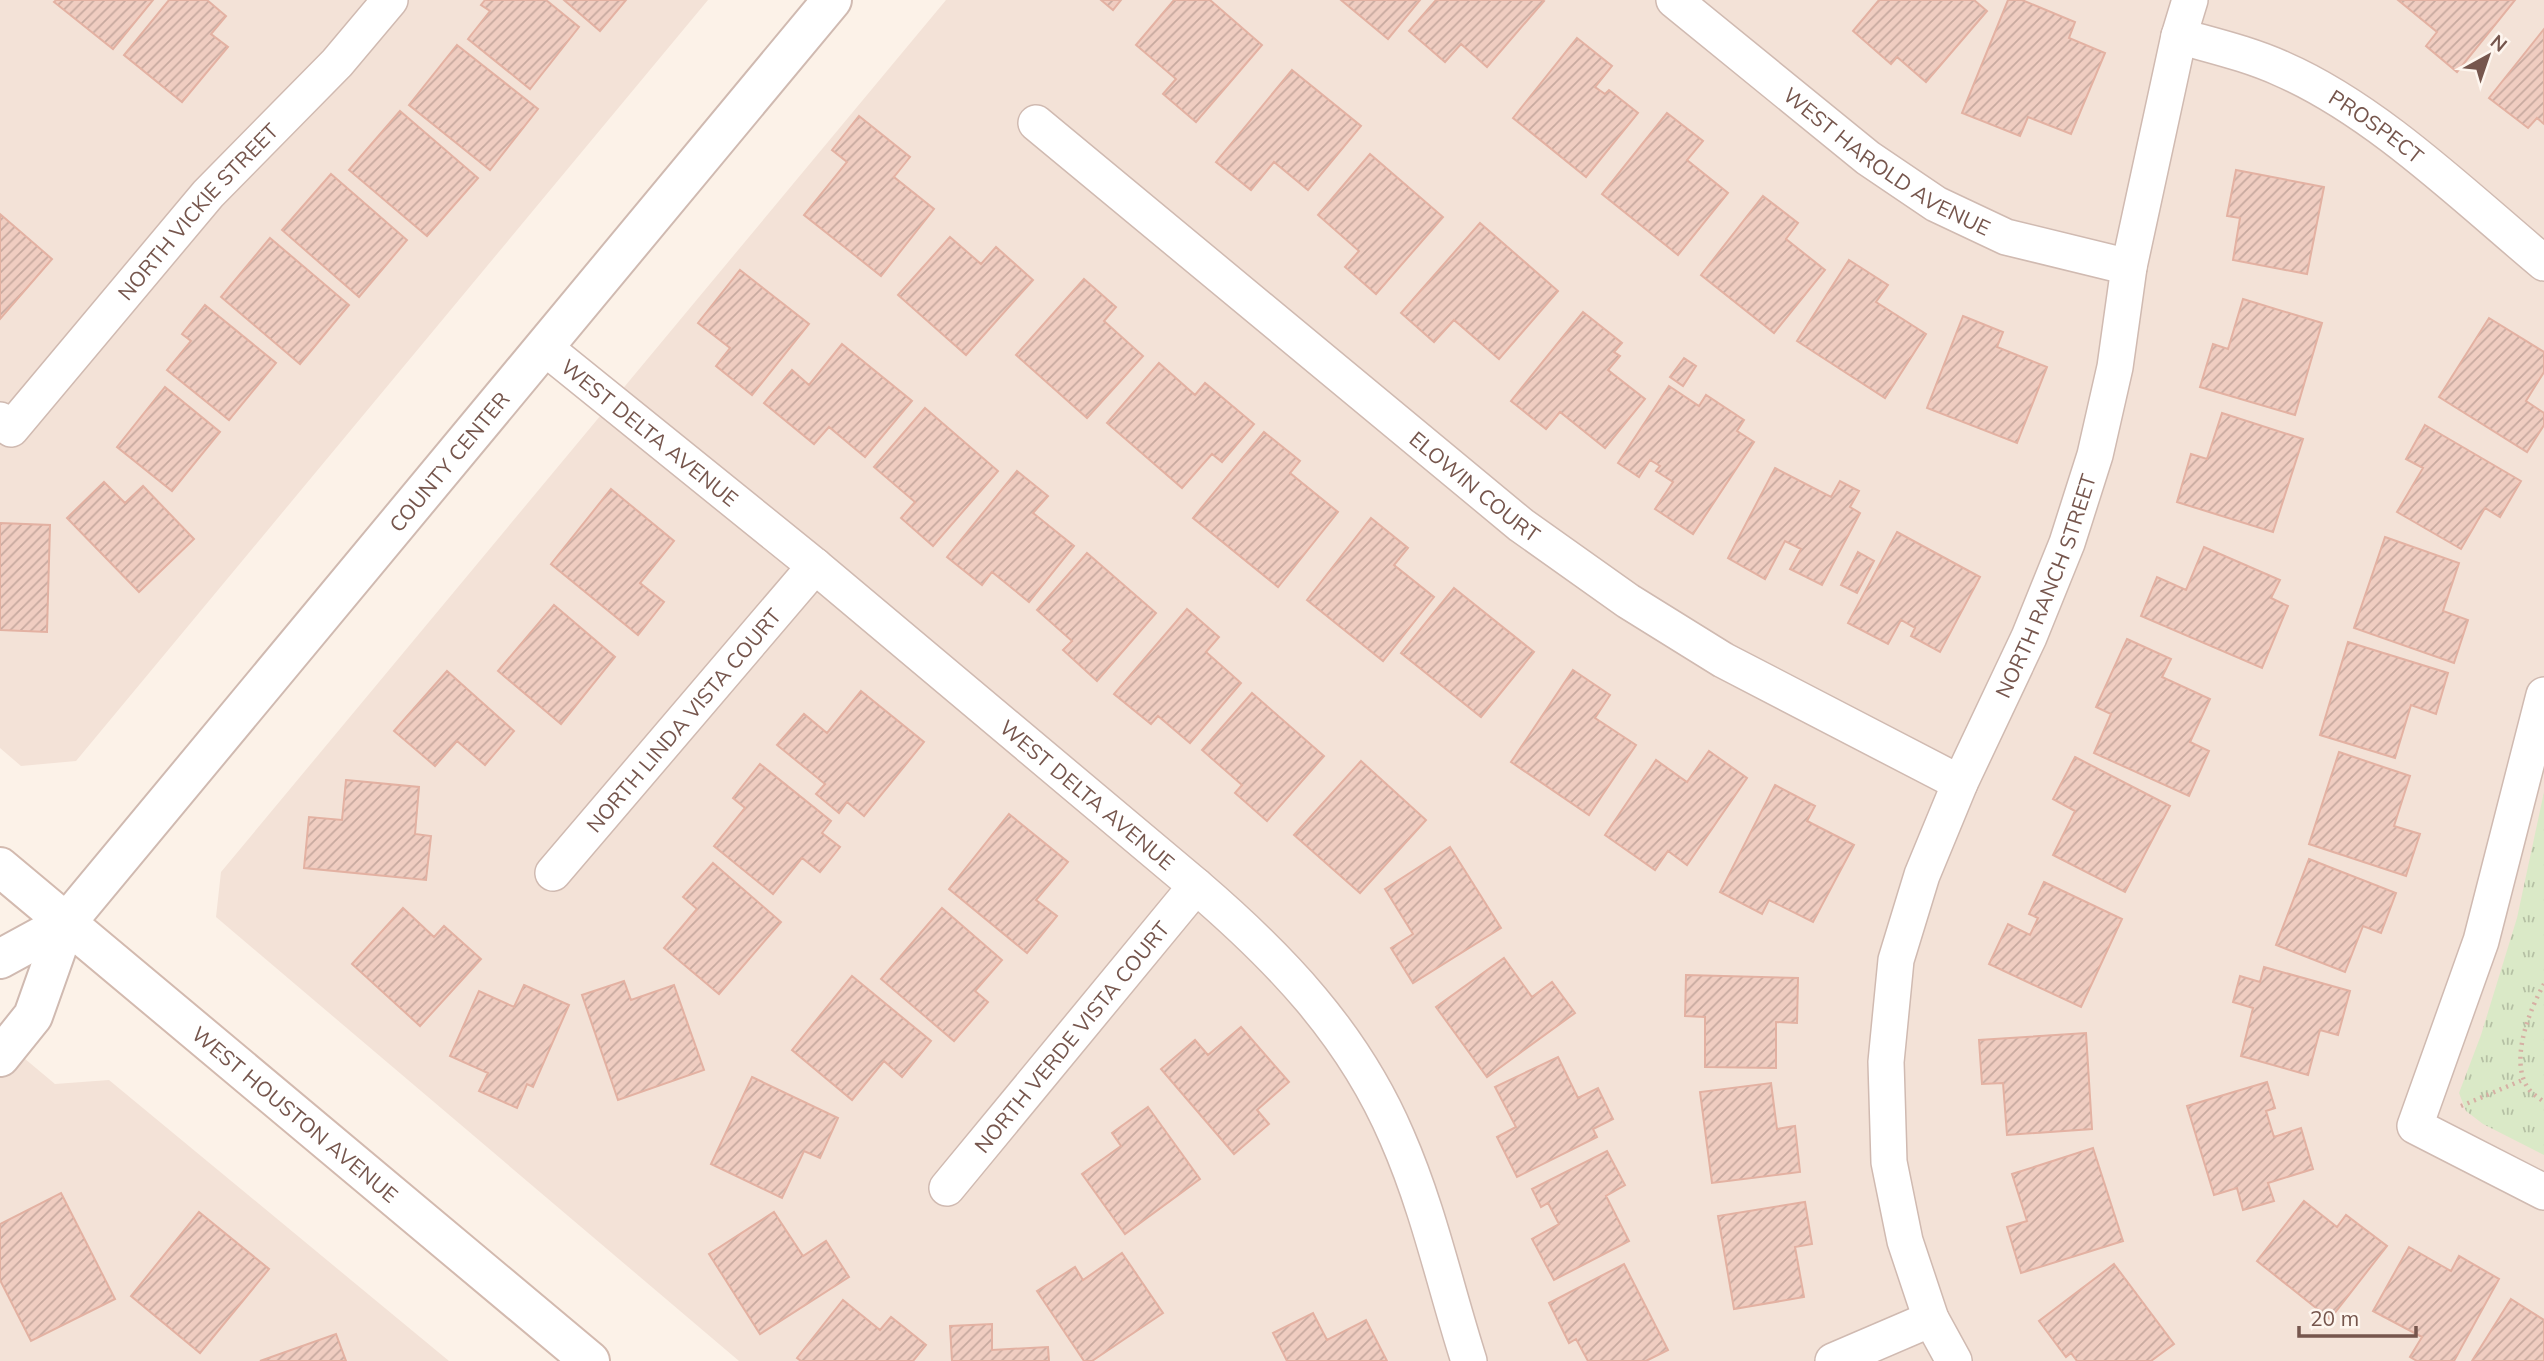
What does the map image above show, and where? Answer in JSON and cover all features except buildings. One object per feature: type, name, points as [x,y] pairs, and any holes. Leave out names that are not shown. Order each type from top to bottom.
[{"type":"street","name":"COUNTY CENTER","points":[[0,1057],[33,1016],[66,923],[832,0]]},
{"type":"street","name":"WEST HAROLD AVENUE","points":[[1674,0],[1868,158],[1936,204],[2006,237],[2129,267]]},
{"type":"street","name":"NORTH RANCH STREET","points":[[1954,1361],[1931,1319],[1905,1241],[1889,1162],[1886,1062],[1896,960],[1922,874],[1960,783],[2029,638],[2067,543],[2095,455],[2115,367],[2129,267],[2179,36],[2190,0]]},
{"type":"street","name":"NORTH VICKIE STREET","points":[[6,424],[208,194],[329,72],[372,7]]},
{"type":"street","name":"PROSPECT","points":[[2179,36],[2247,55],[2283,69],[2368,118],[2544,263]]},
{"type":"street","name":"ELOWIN COURT","points":[[1036,123],[1532,532],[1628,601],[1723,660],[1960,783]]},
{"type":"street","name":"WEST DELTA AVENUE","points":[[544,347],[816,566],[1242,925],[1294,978],[1334,1026],[1369,1080],[1397,1138],[1431,1229],[1469,1361]]},
{"type":"street","name":"NORTH LINDA VISTA COURT","points":[[553,873],[816,566]]},
{"type":"street","points":[[2544,695],[2481,941],[2415,1126],[2544,1192]]},
{"type":"street","name":"WEST HOUSTON AVENUE","points":[[0,867],[590,1361]]},
{"type":"street","name":"NORTH VERDE VISTA COURT","points":[[947,1188],[1196,886]]},
{"type":"street","name":"COUNTY CENTER","points":[[0,959],[66,923]]},
{"type":"street","points":[[1833,1361],[1931,1319]]},
{"type":"path","points":[[2544,984],[2524,1027],[2521,1063],[2527,1087],[2544,1102]]},
{"type":"path","points":[[2415,1126],[2525,1079]]},
{"type":"shaded area","points":[[0,0],[708,0],[76,761],[21,766],[0,748]]},
{"type":"shaded area","points":[[946,0],[2544,0],[2544,1361],[739,1361],[216,917],[221,872]]},
{"type":"shaded area","points":[[0,1038],[55,1084],[109,1080],[449,1361],[0,1361]]},
{"type":"green space","points":[[2544,792],[2544,1155],[2483,1124],[2466,1111],[2459,1093],[2481,1035],[2517,918]]}]
